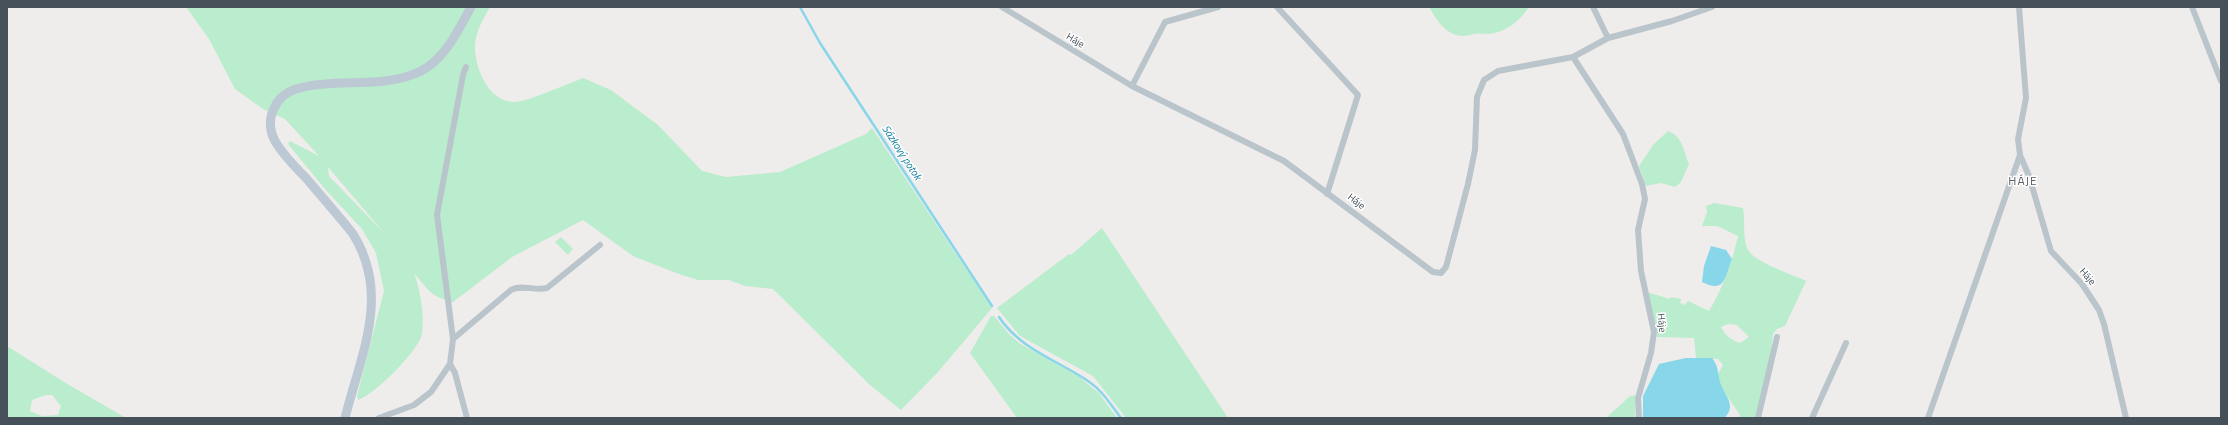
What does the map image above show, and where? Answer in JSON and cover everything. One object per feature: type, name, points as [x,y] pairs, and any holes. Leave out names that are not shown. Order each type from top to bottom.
[{"type":"street","points":[[345,418],[369,325],[372,308],[371,275],[364,253],[353,234],[283,153],[274,139],[271,122],[274,109],[281,98],[295,89],[309,86],[390,80],[422,70],[446,48],[471,7]]},
{"type":"street","name":"Háje","points":[[1002,7],[1132,86],[1284,161],[1433,272],[1441,273],[1446,267],[1468,184],[1475,150],[1477,97],[1484,80],[1498,71],[1573,57],[1608,38],[1672,21],[1712,7]]},
{"type":"street","points":[[1132,86],[1165,22],[1218,7]]},
{"type":"street","points":[[1277,7],[1358,95],[1328,194]]},
{"type":"street","points":[[1593,7],[1608,38]]},
{"type":"street","name":"Háje","points":[[2019,7],[2026,98],[2018,140],[2020,155],[2029,176],[2051,251],[2082,284],[2099,310],[2126,418]]},
{"type":"street","points":[[2192,7],[2221,81]]},
{"type":"street","name":"Háje","points":[[1573,57],[1623,134],[1642,184],[1645,199],[1638,230],[1641,271],[1654,332],[1651,353],[1638,398],[1639,418]]},
{"type":"street","points":[[379,418],[424,399],[438,383],[450,364],[453,339],[437,215],[462,75],[466,67]]},
{"type":"street","name":"Háje","points":[[1928,418],[2020,155]]},
{"type":"street","points":[[453,339],[511,290],[522,287],[547,288],[600,245]]},
{"type":"street","points":[[1758,418],[1777,337]]},
{"type":"street","points":[[1812,418],[1846,343]]},
{"type":"street","points":[[450,364],[455,372],[467,418]]},
{"type":"green space","points":[[186,7],[490,7],[478,31],[475,47],[478,65],[485,83],[497,96],[505,101],[519,101],[537,96],[583,78],[611,90],[658,125],[702,171],[726,177],[780,172],[866,134],[872,128],[992,308],[938,372],[901,410],[870,385],[773,289],[745,286],[729,280],[698,280],[676,273],[633,256],[583,220],[512,257],[453,302],[434,295],[426,288],[414,273],[423,314],[421,337],[411,353],[394,373],[374,390],[358,400],[357,396],[384,291],[376,253],[362,229],[324,188],[288,144],[290,141],[319,156],[285,119],[263,109],[235,89],[209,39]],"holes":[[[328,167],[385,234],[329,176]]]},
{"type":"green space","points":[[1429,7],[1529,7],[1517,21],[1501,31],[1489,34],[1459,36],[1445,29]]},
{"type":"green space","points":[[1668,131],[1673,133],[1679,140],[1689,164],[1681,182],[1675,187],[1661,183],[1646,186],[1639,166],[1653,145]]},
{"type":"green space","points":[[1714,203],[1743,208],[1745,240],[1749,251],[1762,262],[1806,281],[1785,326],[1777,329],[1773,334],[1769,366],[1756,418],[1739,418],[1740,415],[1721,387],[1718,374],[1723,365],[1718,359],[1696,358],[1694,338],[1657,337],[1647,292],[1670,299],[1671,297],[1681,299],[1680,303],[1685,305],[1688,301],[1709,311],[1719,293],[1726,275],[1738,236],[1717,226],[1702,226],[1707,212],[1706,206]],"holes":[[[1728,324],[1737,325],[1749,337],[1740,343],[1729,337],[1721,327]]]},
{"type":"green space","points":[[1102,228],[1228,418],[1126,418],[1093,376],[1020,336],[997,308],[1069,254],[1071,255]]},
{"type":"green space","points":[[561,237],[573,249],[568,255],[555,242]]},
{"type":"green space","points":[[991,316],[994,316],[1009,334],[1019,343],[1078,376],[1099,393],[1117,418],[1017,418],[970,353]]},
{"type":"green space","points":[[7,346],[64,382],[126,418],[7,417]],"holes":[[[46,395],[52,395],[61,406],[58,415],[42,416],[30,411],[32,400]]]},
{"type":"green space","points":[[1635,395],[1635,418],[1606,418],[1630,396]]},
{"type":"water","points":[[1711,246],[1726,250],[1732,259],[1723,282],[1720,285],[1715,286],[1702,282],[1704,266]]},
{"type":"water","points":[[1686,358],[1712,358],[1715,361],[1720,383],[1730,404],[1730,410],[1725,418],[1643,418],[1643,396],[1659,364]]},
{"type":"waterway","name":"Sázkový potok","points":[[800,7],[820,43],[992,306]]},
{"type":"waterway","name":"Sázkový potok","points":[[999,317],[1017,338],[1098,389],[1121,418]]},
{"type":"district","name":"HÁJE","points":[[2023,182]]}]
